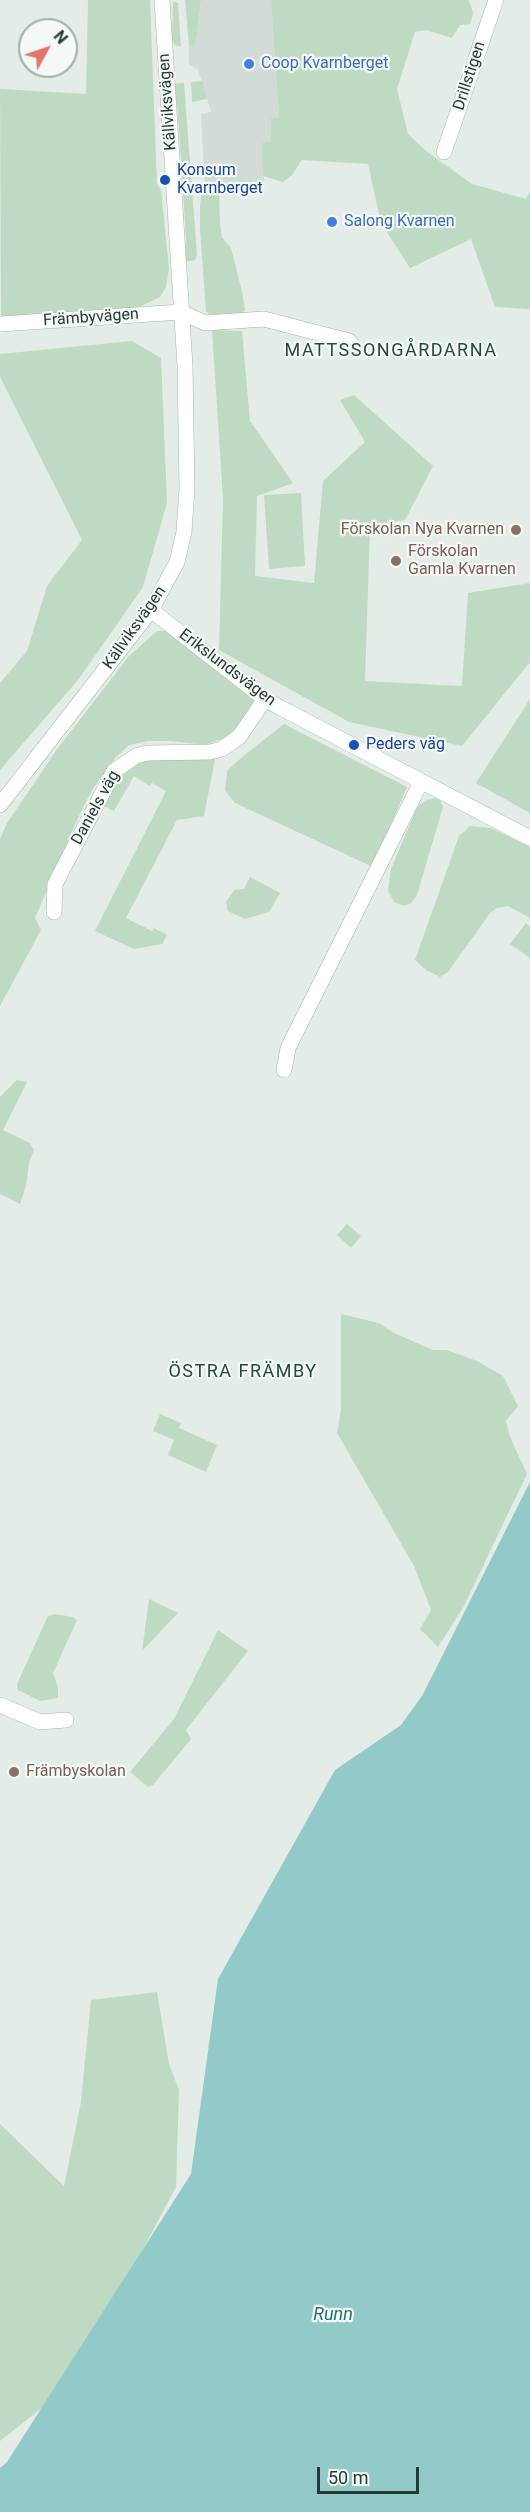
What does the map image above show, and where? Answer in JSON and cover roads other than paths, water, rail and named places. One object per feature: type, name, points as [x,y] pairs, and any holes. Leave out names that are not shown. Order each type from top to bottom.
[{"type":"street","name":"Källviksvägen","points":[[0,805],[151,610],[177,562],[186,515],[187,439],[162,0]]},
{"type":"street","name":"Drillstigen","points":[[444,152],[496,0]]},
{"type":"street","name":"Främbyvägen","points":[[0,324],[181,312]]},
{"type":"street","points":[[181,312],[205,323],[264,319],[349,341],[354,347]]},
{"type":"street","name":"Erikslundsvägen","points":[[151,610],[265,699],[530,838]]},
{"type":"street","name":"Daniels väg","points":[[54,912],[55,884],[114,771],[136,756],[147,753],[210,752],[222,749],[239,737],[265,699]]},
{"type":"street","points":[[284,1070],[288,1048],[421,782]]},
{"type":"street","points":[[0,1704],[40,1722],[66,1720]]},
{"type":"water","name":"Runn","points":[[530,1482],[530,2512],[0,2512],[0,2468],[7,2462],[191,2174],[218,1979],[335,1770],[401,1725],[422,1696]]},
{"type":"place","name":"Coop Kvarnberget","points":[[249,64]]},
{"type":"place","name":"Konsum Kvarnberget","points":[[165,180]]},
{"type":"place","name":"Salong Kvarnen","points":[[332,222]]},
{"type":"place","name":"Förskolan Nya Kvarnen","points":[[516,530]]},
{"type":"place","name":"Förskolan Gamla Kvarnen","points":[[396,561]]},
{"type":"place","name":"Peders väg","points":[[354,745]]},
{"type":"place","name":"Främbyskolan","points":[[14,1772]]},
{"type":"district","name":"MATTSSONGÅRDARNA","points":[[391,351]]},
{"type":"district","name":"ÖSTRA FRÄMBY","points":[[243,1372]]}]
